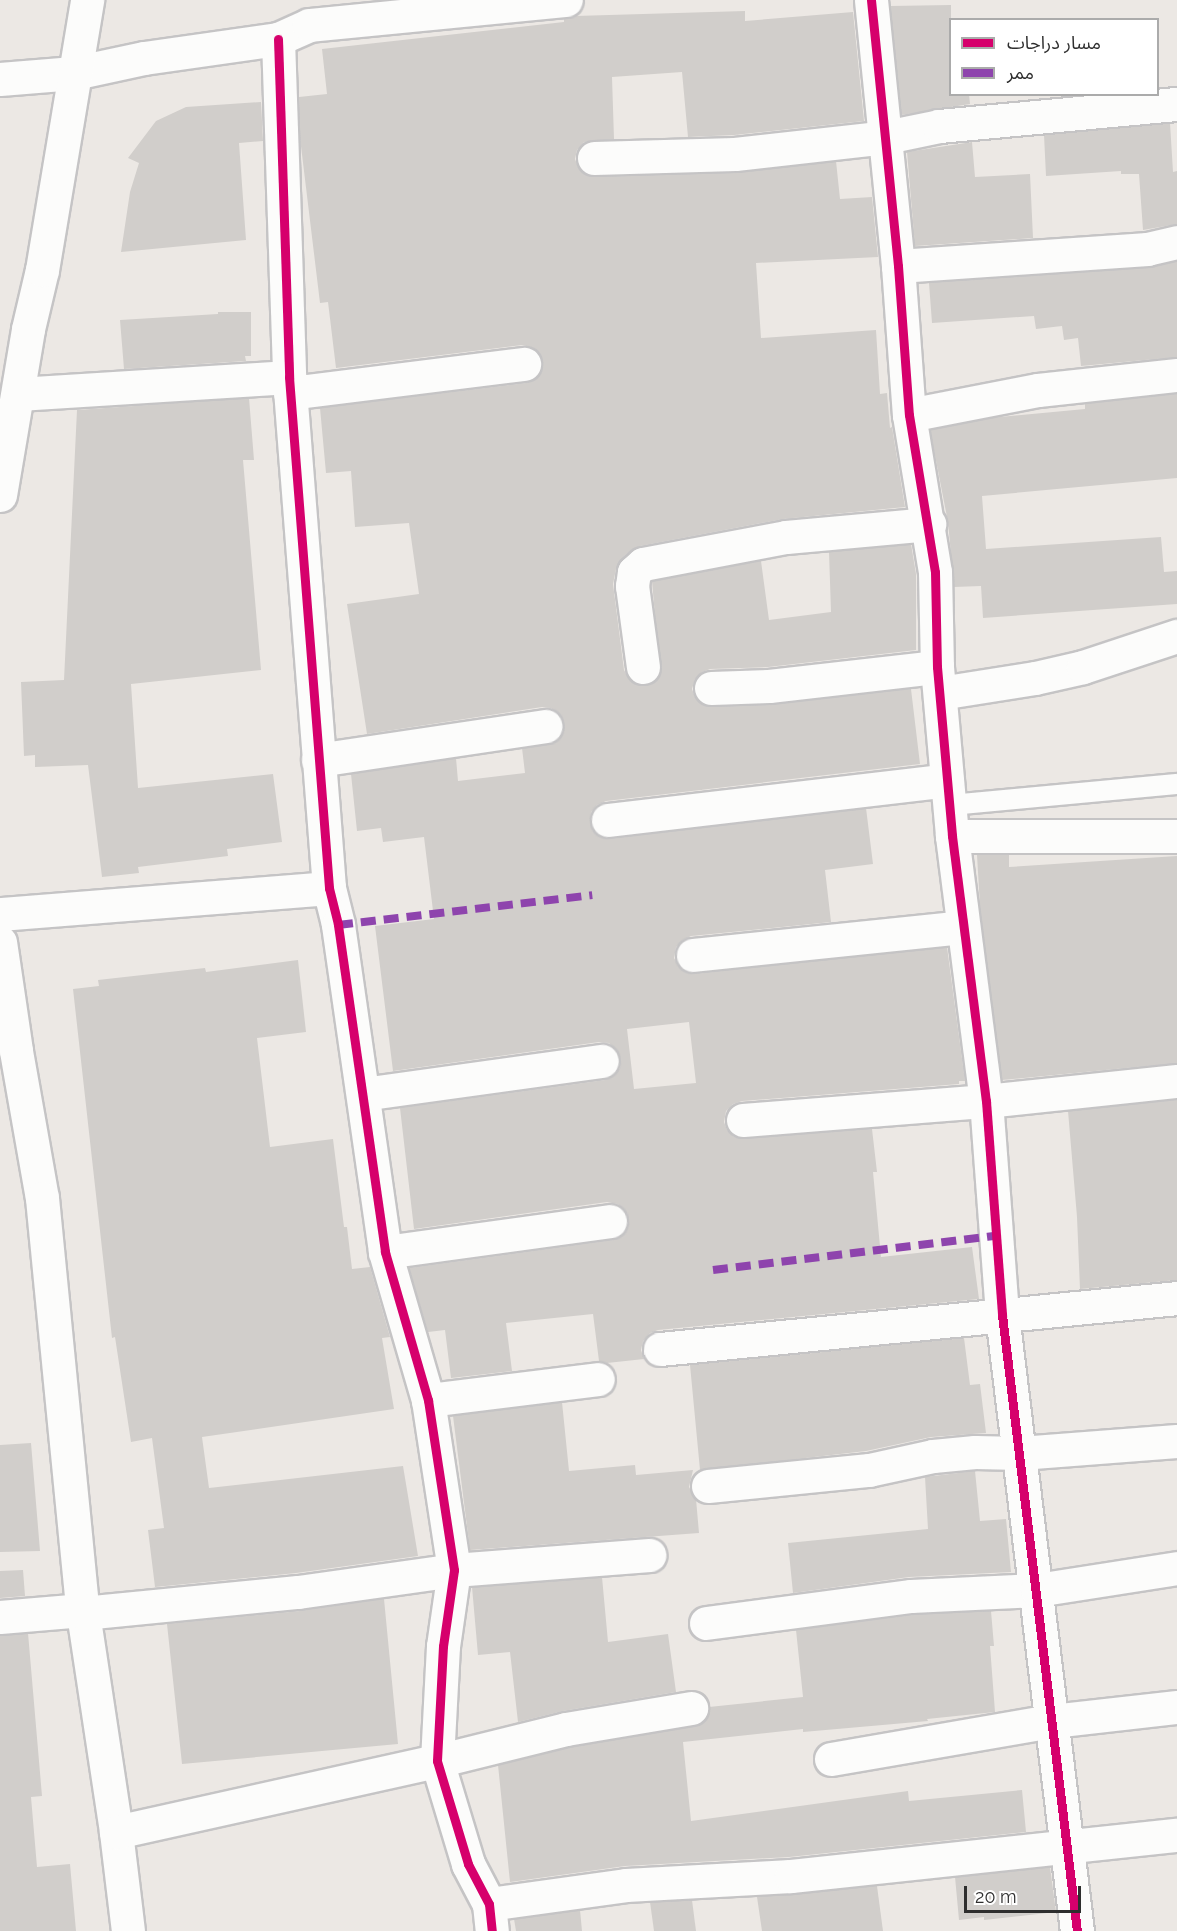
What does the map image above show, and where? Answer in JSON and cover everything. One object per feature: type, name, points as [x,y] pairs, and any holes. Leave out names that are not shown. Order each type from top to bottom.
[{"type":"street","points":[[0,495],[18,394],[14,330],[42,270],[87,0]]},
{"type":"street","points":[[0,79],[75,74],[144,58],[278,39],[309,25],[403,9],[566,0]]},
{"type":"street","points":[[871,0],[898,266],[909,415],[929,524],[935,572],[938,680],[963,927],[986,1101],[1002,1315],[1077,1931]]},
{"type":"street","points":[[278,39],[290,385],[328,888],[338,925],[385,1252],[428,1400],[454,1570],[443,1647],[437,1761],[468,1864],[490,1918],[626,1885],[791,1876],[1177,1835]]},
{"type":"street","points":[[594,158],[735,154],[886,137],[939,126],[1177,104]]},
{"type":"street","points":[[898,266],[1148,249],[1177,242]]},
{"type":"street","points":[[18,394],[290,385],[524,364]]},
{"type":"street","points":[[909,415],[1038,390],[1177,375]]},
{"type":"street","points":[[643,667],[632,586],[634,572],[643,564],[786,537],[929,524]]},
{"type":"street","points":[[711,688],[1035,678],[1176,646]]},
{"type":"street","points":[[318,760],[545,726]]},
{"type":"street","points":[[608,820],[950,807],[1177,836]]},
{"type":"street","points":[[0,914],[328,888]]},
{"type":"street","points":[[693,955],[963,927]]},
{"type":"street","points":[[0,942],[8,1052],[42,1197],[83,1612],[117,1832],[128,1931]]},
{"type":"street","points":[[363,1094],[602,1060]]},
{"type":"street","points":[[743,1120],[986,1101],[1177,1081]]},
{"type":"street","points":[[385,1252],[610,1221]]},
{"type":"street","points":[[660,1349],[1177,1298]]},
{"type":"street","points":[[428,1400],[598,1379]]},
{"type":"street","points":[[708,1486],[869,1470],[933,1456],[975,1452],[1020,1453],[1177,1441]]},
{"type":"street","points":[[0,1617],[83,1612],[298,1592],[454,1570],[649,1555]]},
{"type":"street","points":[[706,1623],[911,1596],[1037,1590],[1177,1568]]},
{"type":"street","points":[[831,1759],[1052,1721],[1177,1707]]},
{"type":"street","points":[[117,1832],[437,1761],[566,1729],[691,1708]]},
{"type":"lane","points":[[950,807],[1177,784]]},
{"type":"building","points":[[951,5],[949,96],[969,96],[970,104],[901,115],[890,6]]},
{"type":"building","points":[[745,11],[745,21],[853,12],[864,121],[734,135],[688,137],[682,72],[612,77],[614,139],[584,142],[577,150],[575,159],[578,167],[585,174],[595,177],[736,173],[836,161],[840,199],[872,197],[878,257],[756,263],[761,338],[876,330],[880,394],[887,393],[890,428],[892,427],[905,507],[783,519],[640,546],[622,558],[616,569],[613,584],[624,670],[635,684],[645,686],[654,682],[660,674],[652,581],[761,561],[769,620],[831,612],[829,552],[911,544],[916,574],[916,650],[768,667],[710,669],[702,672],[695,679],[692,689],[695,697],[702,704],[712,707],[771,705],[911,689],[920,764],[606,801],[597,805],[591,812],[590,823],[593,831],[600,837],[610,839],[866,808],[873,864],[825,870],[831,922],[691,936],[676,947],[674,958],[685,972],[695,974],[947,947],[965,1081],[959,1081],[959,1084],[742,1101],[733,1104],[726,1111],[724,1122],[727,1130],[734,1137],[744,1139],[872,1129],[877,1172],[873,1172],[881,1257],[972,1247],[979,1299],[658,1330],[650,1333],[643,1341],[641,1350],[644,1359],[607,1363],[599,1361],[593,1314],[506,1323],[512,1371],[451,1378],[445,1330],[428,1332],[409,1268],[613,1240],[627,1229],[628,1218],[625,1210],[618,1204],[607,1202],[414,1229],[400,1108],[605,1080],[620,1068],[621,1059],[616,1049],[609,1043],[599,1042],[393,1071],[375,926],[434,919],[424,837],[383,842],[381,828],[357,831],[351,774],[456,758],[458,781],[525,773],[522,748],[556,741],[562,733],[564,724],[559,714],[551,708],[542,707],[367,734],[347,604],[419,594],[409,523],[355,527],[351,471],[326,473],[320,408],[526,383],[536,379],[541,372],[543,362],[539,352],[522,345],[336,368],[328,302],[320,303],[300,138],[299,97],[327,94],[322,49],[564,22],[564,19],[575,16]],"holes":[[[689,1022],[696,1083],[634,1089],[627,1029]]]},
{"type":"building","points":[[261,102],[263,141],[239,143],[246,240],[121,252],[130,192],[139,163],[128,158],[156,121],[186,107]]},
{"type":"building","points":[[1170,123],[1173,172],[1177,171],[1177,224],[1143,230],[1139,174],[1121,174],[1121,171],[1046,176],[1044,135]]},
{"type":"building","points":[[972,142],[975,177],[1030,174],[1033,238],[915,246],[907,152]]},
{"type":"building","points":[[1177,261],[1177,357],[1081,366],[1078,338],[1064,340],[1062,326],[1036,329],[1034,316],[932,323],[929,283],[1148,268]]},
{"type":"building","points":[[218,312],[251,312],[251,356],[245,356],[246,361],[124,369],[120,320],[218,314]]},
{"type":"building","points":[[1177,394],[1177,478],[982,496],[986,549],[1161,537],[1164,572],[1177,571],[1177,604],[983,618],[981,586],[954,587],[948,522],[930,430],[990,418],[1085,409],[1085,404]]},
{"type":"building","points":[[249,398],[254,460],[243,460],[261,670],[131,684],[138,788],[273,774],[282,842],[227,849],[228,856],[138,867],[139,873],[102,877],[88,765],[35,767],[35,755],[24,756],[21,682],[64,680],[77,410]]},
{"type":"building","points":[[977,855],[1009,855],[1009,867],[1177,856],[1177,1063],[1002,1080],[980,906]]},
{"type":"building","points":[[298,960],[306,1032],[257,1038],[270,1147],[333,1139],[344,1227],[347,1227],[352,1269],[370,1267],[390,1337],[382,1338],[394,1409],[202,1437],[209,1488],[403,1466],[418,1556],[296,1573],[155,1587],[148,1530],[164,1528],[152,1438],[131,1442],[115,1337],[112,1338],[73,989],[99,986],[98,980],[205,968],[206,972]]},
{"type":"building","points":[[1177,1100],[1177,1280],[1080,1289],[1077,1217],[1068,1111]]},
{"type":"building","points":[[964,1338],[970,1385],[980,1384],[986,1433],[931,1437],[866,1451],[700,1470],[690,1365]]},
{"type":"building","points":[[562,1402],[569,1471],[635,1465],[636,1475],[693,1470],[689,1487],[696,1499],[699,1533],[470,1550],[453,1416]]},
{"type":"building","points":[[31,1443],[40,1551],[0,1552],[0,1445]]},
{"type":"building","points":[[975,1471],[980,1521],[1006,1519],[1011,1572],[909,1577],[793,1593],[788,1543],[928,1529],[925,1477]]},
{"type":"building","points":[[23,1570],[25,1596],[0,1598],[0,1571]]},
{"type":"building","points":[[602,1577],[608,1642],[668,1634],[676,1692],[563,1711],[518,1722],[510,1652],[478,1655],[472,1587]]},
{"type":"building","points":[[384,1599],[398,1744],[182,1764],[167,1624],[300,1611]]},
{"type":"building","points":[[991,1611],[994,1646],[990,1646],[995,1712],[927,1719],[928,1721],[803,1732],[803,1729],[683,1742],[691,1821],[908,1791],[909,1801],[1022,1790],[1026,1832],[789,1857],[625,1866],[510,1882],[498,1765],[570,1747],[694,1726],[703,1722],[709,1707],[803,1697],[796,1630],[913,1615]]},
{"type":"building","points":[[28,1633],[42,1796],[31,1797],[37,1867],[70,1864],[76,1931],[0,1931],[0,1635]]},
{"type":"building","points":[[1050,1867],[1056,1912],[984,1920],[984,1917],[959,1920],[955,1877]]},
{"type":"building","points":[[877,1886],[883,1931],[762,1931],[757,1897]]},
{"type":"building","points":[[692,1900],[696,1931],[654,1931],[650,1902]]},
{"type":"building","points":[[580,1910],[582,1931],[516,1931],[514,1919]]},
{"type":"marked path","points":[[338,925],[592,895]]},
{"type":"marked path","points":[[713,1270],[996,1236]]},
{"type":"cycle path","points":[[871,0],[898,266],[909,415],[935,572],[937,667],[952,836],[986,1101],[1002,1315],[1077,1931]]},
{"type":"cycle path","points":[[278,39],[289,377],[329,888],[338,925],[385,1252],[428,1400],[454,1570],[443,1646],[437,1761],[468,1864],[489,1904],[492,1931]]}]
